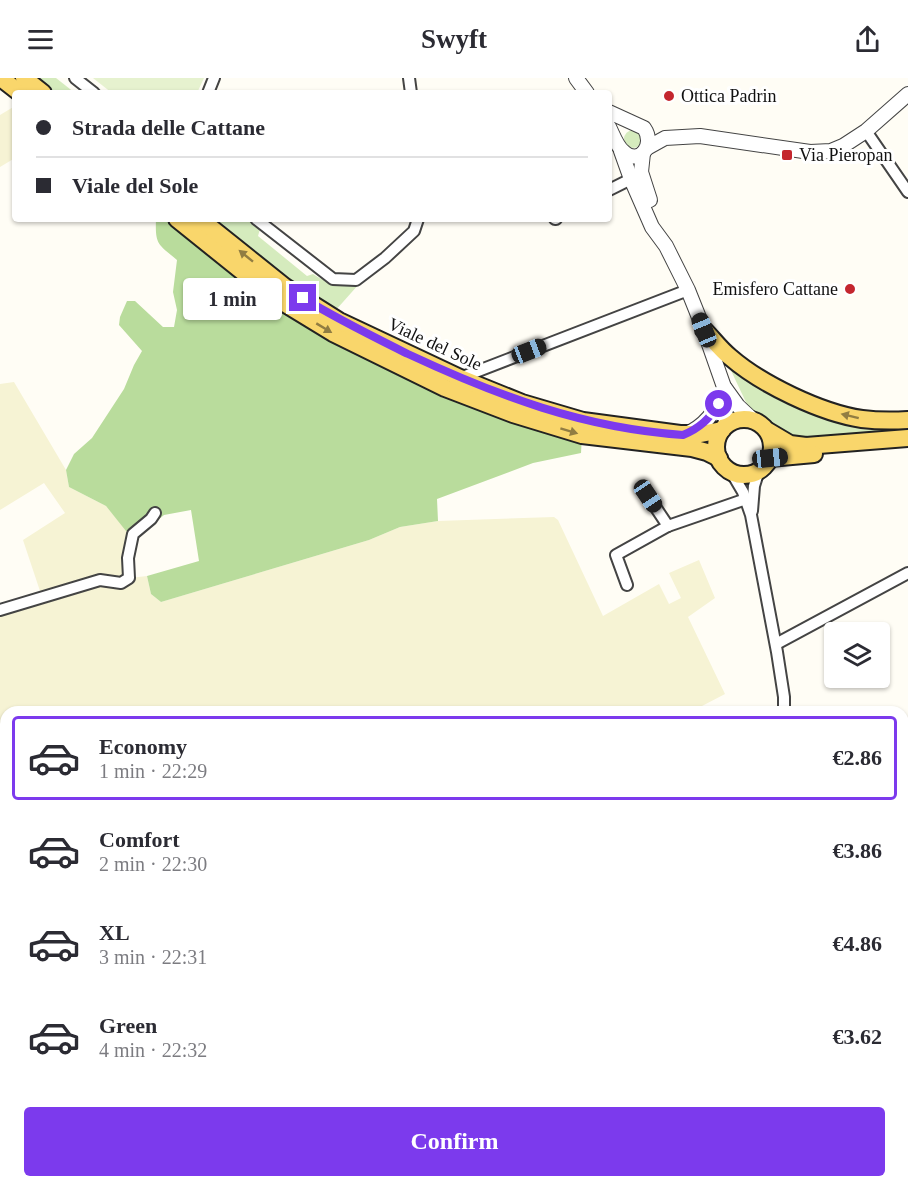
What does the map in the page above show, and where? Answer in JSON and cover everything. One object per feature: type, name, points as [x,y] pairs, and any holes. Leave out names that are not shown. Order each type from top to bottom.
[{"type":"main road","points":[[1,78],[16,90]]},
{"type":"main road","points":[[24,78],[39,90]]},
{"type":"main road","name":"Viale del Sole","points":[[181,222],[274,297],[333,333],[445,388],[513,414],[582,435],[692,448],[707,452],[741,474],[765,464],[908,446]]},
{"type":"main road","name":"Viale del Sole","points":[[204,222],[285,287],[339,321],[460,378],[522,403],[583,420],[683,435],[701,434],[724,428]]},
{"type":"main road","points":[[704,330],[729,357],[766,383],[817,406],[859,419],[908,420]]},
{"type":"main road","points":[[724,464],[717,441],[724,428],[734,420],[752,419],[790,444],[806,446],[908,438]]},
{"type":"main road","points":[[765,464],[772,441],[768,431]]},
{"type":"street","points":[[75,78],[90,90]]},
{"type":"street","points":[[700,136],[691,132],[669,129],[625,127],[619,134],[619,147],[628,155],[636,156],[665,138],[700,136],[810,152],[831,151],[866,131],[908,94]]},
{"type":"street","points":[[612,113],[639,126],[650,141],[645,150],[642,180],[660,224],[666,246]]},
{"type":"street","points":[[866,131],[908,192]]},
{"type":"street","points":[[612,133],[652,226],[666,246],[688,290],[724,387],[738,406],[752,419]]},
{"type":"street","points":[[612,188],[631,179]]},
{"type":"street","points":[[260,222],[333,279],[356,280],[385,258],[414,231],[417,222]]},
{"type":"street","points":[[460,378],[688,290]]},
{"type":"street","points":[[724,387],[724,428]]},
{"type":"street","points":[[683,435],[697,429],[709,418],[719,404],[724,387]]},
{"type":"street","points":[[724,464],[746,499],[751,516],[776,644],[784,706]]},
{"type":"street","points":[[751,516],[754,486],[765,464]]},
{"type":"street","points":[[648,496],[668,526]]},
{"type":"street","points":[[627,585],[616,555],[668,526],[746,499]]},
{"type":"street","points":[[0,610],[100,580],[121,583],[129,578],[128,558],[133,534],[155,513]]},
{"type":"street","points":[[776,644],[908,573]]},
{"type":"shaded area","points":[[12,108],[12,160],[0,167],[0,115]]},
{"type":"shaded area","points":[[14,382],[66,470],[69,487],[106,506],[126,530],[133,534],[130,578],[147,576],[151,594],[161,602],[369,540],[400,527],[438,521],[554,517],[558,520],[603,616],[659,584],[669,604],[681,598],[669,573],[699,560],[715,598],[688,617],[725,694],[702,706],[0,706],[0,610],[42,597],[23,540],[65,513],[44,483],[0,510],[0,384]]},
{"type":"green space","points":[[32,78],[56,78],[71,90],[47,90]]},
{"type":"green space","points":[[93,78],[204,78],[198,90],[108,90]]},
{"type":"green space","points":[[633,130],[639,133],[642,139],[639,145],[633,148],[627,145],[624,139],[627,133]]},
{"type":"green space","points":[[156,222],[181,222],[274,297],[582,435],[581,453],[533,463],[437,499],[438,521],[400,527],[369,540],[161,602],[151,594],[147,576],[199,561],[191,510],[164,515],[147,529],[126,531],[106,506],[69,487],[66,470],[74,454],[92,438],[124,389],[142,351],[119,325],[127,301],[135,301],[163,327],[174,327],[177,310],[173,292],[177,260],[159,243]]},
{"type":"green space","points":[[211,222],[252,222],[260,229],[258,236],[307,276],[313,274],[335,284],[359,284],[335,311],[272,271]]},
{"type":"green space","points":[[726,360],[754,381],[908,426],[908,428],[819,439],[784,438],[752,415]]},
{"type":"place","name":"Ottica Padrin","points":[[669,96]]},
{"type":"place","name":"Via Pieropan","points":[[787,155]]},
{"type":"place","name":"Emisfero Cattane","points":[[850,289]]},
{"type":"route","points":[[303,298],[339,321],[460,378],[522,403],[583,420],[683,435],[697,429],[719,404]]}]
